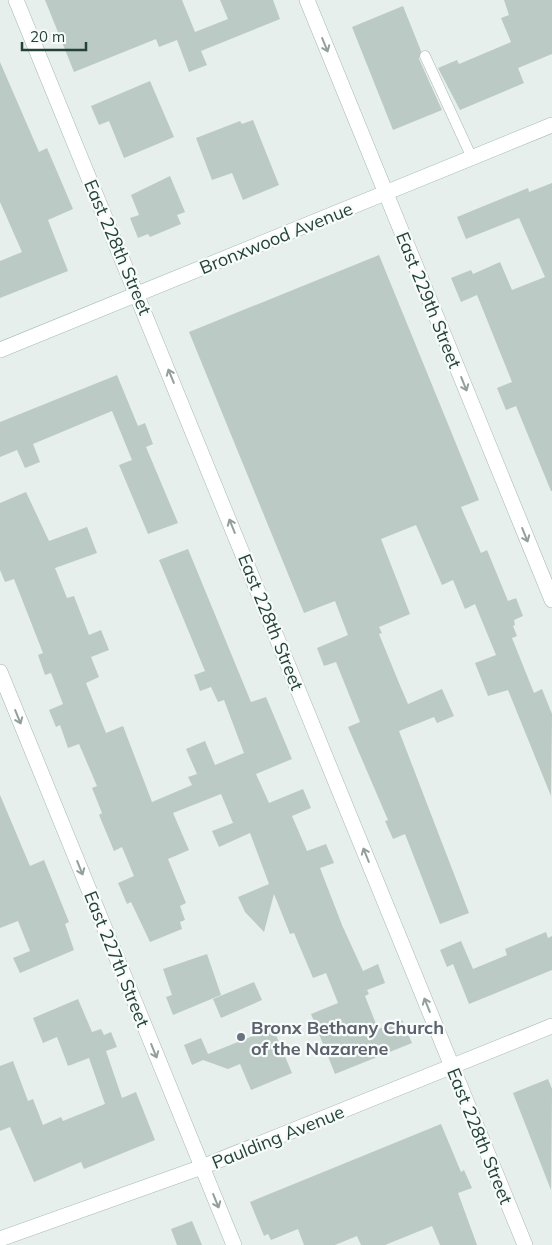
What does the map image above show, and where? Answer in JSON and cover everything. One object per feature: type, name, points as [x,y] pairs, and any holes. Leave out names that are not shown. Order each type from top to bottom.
[{"type":"street","name":"East 228th Street","points":[[16,0],[525,1245]]},
{"type":"street","name":"East 229th Street","points":[[307,0],[552,600]]},
{"type":"street","name":"Bronxwood Avenue","points":[[0,350],[552,125]]},
{"type":"street","name":"East 227th Street","points":[[0,672],[234,1245]]},
{"type":"street","name":"Paulding Avenue","points":[[0,1239],[202,1168],[552,1026]]},
{"type":"lane","points":[[425,56],[472,158]]},
{"type":"building","points":[[45,0],[182,0],[195,32],[228,19],[220,0],[273,0],[280,19],[201,51],[207,65],[189,72],[177,40],[159,47],[156,39],[74,72]]},
{"type":"building","points":[[504,0],[552,0],[552,54],[518,68],[524,83],[460,110],[438,68],[457,60],[459,64],[511,42],[501,18],[509,15]]},
{"type":"building","points":[[403,6],[421,51],[419,59],[442,110],[393,130],[352,27]]},
{"type":"building","points":[[0,62],[39,152],[47,148],[73,209],[48,220],[68,271],[0,298],[0,261],[22,252],[0,202]]},
{"type":"building","points":[[150,81],[174,137],[124,158],[109,121],[99,125],[91,106]]},
{"type":"building","points":[[253,120],[279,185],[243,200],[232,173],[212,180],[196,138],[240,121],[242,124]]},
{"type":"building","points":[[170,176],[185,212],[177,215],[181,224],[150,237],[148,234],[138,238],[130,218],[139,215],[131,195]]},
{"type":"building","points":[[552,183],[551,491],[516,406],[506,410],[497,388],[512,382],[477,295],[461,302],[451,278],[471,270],[473,274],[500,262],[512,290],[545,277],[519,218],[466,239],[457,217],[528,188],[529,192]]},
{"type":"building","points":[[379,255],[479,500],[461,507],[481,553],[487,550],[508,601],[516,598],[523,616],[514,620],[515,625],[513,626],[517,636],[512,638],[534,693],[542,689],[552,714],[551,796],[508,690],[488,696],[475,663],[496,655],[475,604],[465,609],[453,580],[442,585],[416,525],[381,539],[410,614],[379,627],[382,633],[379,634],[399,683],[408,704],[442,689],[454,716],[437,723],[434,717],[399,731],[469,913],[440,924],[405,834],[393,839],[385,821],[388,820],[348,727],[360,722],[336,662],[324,666],[317,648],[348,635],[335,601],[304,613],[189,332]]},
{"type":"building","points":[[117,375],[138,426],[145,423],[153,444],[146,447],[178,523],[148,534],[119,465],[132,460],[112,411],[33,444],[40,462],[25,468],[17,450],[0,457],[0,422]]},
{"type":"building","points":[[26,492],[49,541],[87,527],[97,553],[55,568],[67,598],[74,596],[89,635],[101,630],[109,650],[91,657],[99,677],[86,683],[106,733],[123,726],[152,802],[192,785],[188,777],[197,774],[186,749],[205,741],[215,765],[244,753],[224,700],[218,702],[211,687],[200,691],[194,675],[205,671],[159,560],[188,549],[251,702],[266,697],[292,759],[256,774],[269,803],[303,789],[311,808],[292,816],[307,851],[326,844],[334,863],[320,868],[342,925],[363,971],[378,964],[385,983],[367,990],[369,994],[365,996],[378,1029],[402,1020],[412,1043],[335,1074],[311,1014],[338,1003],[326,973],[313,978],[294,933],[290,934],[274,894],[264,932],[245,912],[238,897],[269,884],[250,833],[219,847],[212,831],[233,823],[221,794],[173,813],[189,850],[168,859],[186,903],[180,906],[185,920],[180,922],[182,929],[150,942],[131,902],[127,904],[118,883],[134,876],[122,847],[114,851],[99,815],[102,813],[92,788],[97,786],[79,744],[68,748],[60,725],[56,727],[49,710],[63,704],[51,673],[45,675],[38,655],[43,653],[14,579],[5,582],[0,570],[0,503]]},
{"type":"building","points":[[0,795],[30,866],[44,860],[69,922],[65,924],[74,950],[20,973],[13,958],[30,951],[18,921],[0,928]]},
{"type":"building","points":[[546,932],[548,938],[552,936],[552,970],[469,1004],[453,964],[447,967],[440,950],[461,941],[473,969],[507,955],[505,949]]},
{"type":"building","points":[[207,954],[221,995],[173,1015],[166,997],[172,995],[163,969]]},
{"type":"building","points":[[254,982],[262,1000],[221,1018],[213,999]]},
{"type":"building","points":[[78,999],[92,1032],[101,1029],[104,1035],[111,1032],[117,1047],[106,1051],[122,1098],[136,1092],[155,1140],[84,1169],[81,1162],[34,1182],[10,1127],[0,1131],[0,1066],[13,1061],[28,1101],[33,1099],[43,1125],[61,1117],[63,1121],[105,1104],[89,1058],[68,1066],[57,1037],[43,1043],[33,1018]]},
{"type":"building","points":[[273,1028],[292,1073],[251,1090],[240,1064],[228,1069],[203,1060],[192,1065],[184,1045],[201,1038],[208,1054]]},
{"type":"building","points":[[548,1079],[552,1089],[551,1190],[513,1093]]},
{"type":"building","points":[[441,1124],[461,1172],[464,1170],[472,1188],[458,1193],[477,1245],[440,1245],[432,1226],[385,1245],[361,1245],[357,1236],[335,1245],[304,1245],[298,1229],[271,1240],[268,1234],[264,1236],[250,1202]]},
{"type":"building","points":[[192,1221],[202,1245],[177,1245],[171,1229]]},
{"type":"place","name":"Bronx Bethany Church of the Nazarene","points":[[241,1037]]}]
